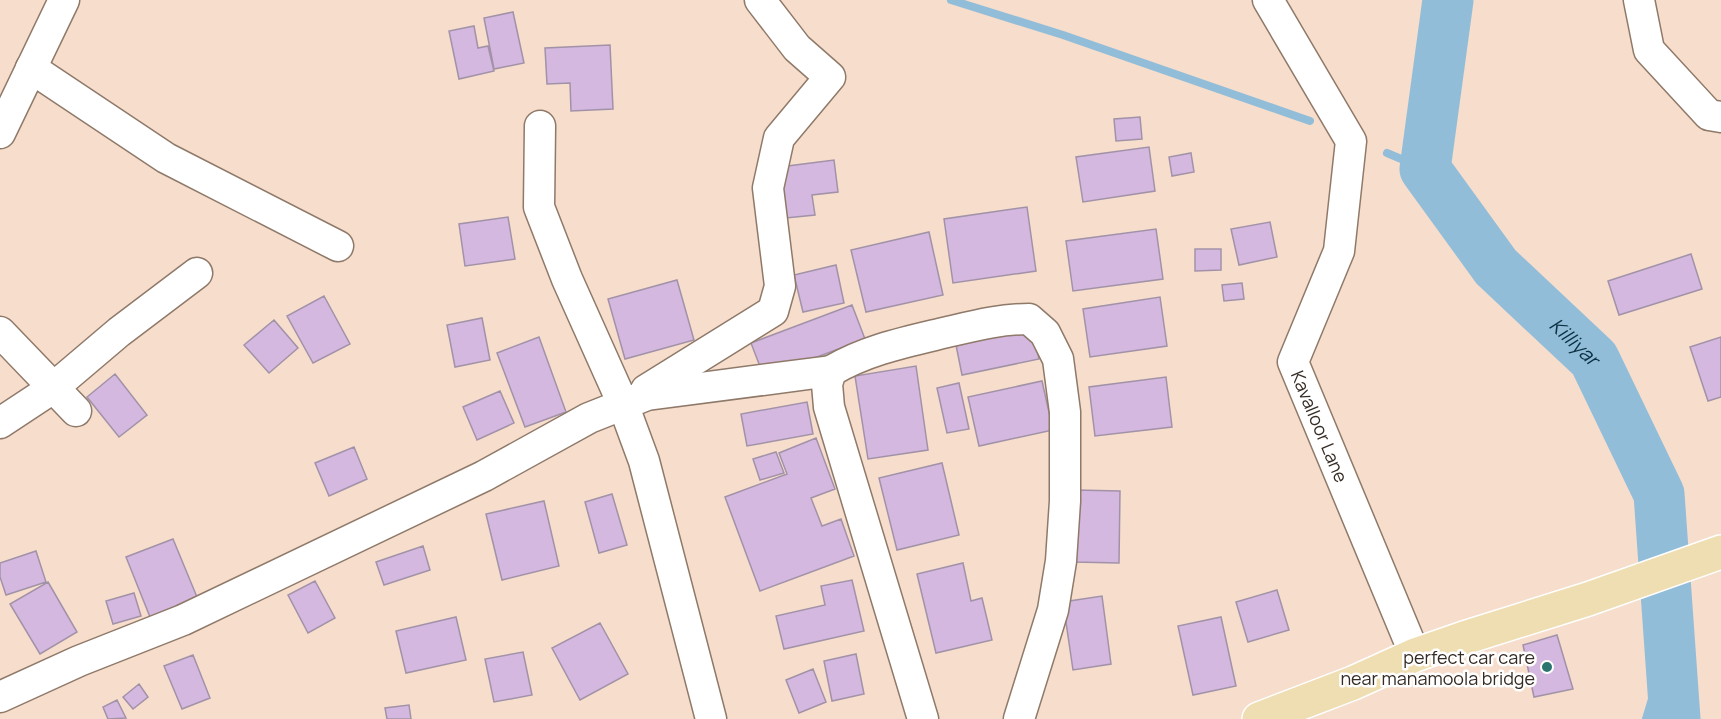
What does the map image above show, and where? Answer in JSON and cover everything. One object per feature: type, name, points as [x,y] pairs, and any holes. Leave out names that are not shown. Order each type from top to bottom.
[{"type":"main road","points":[[1265,718],[1353,683],[1415,655],[1721,552]]},
{"type":"street","points":[[0,133],[64,0]]},
{"type":"street","points":[[623,404],[773,311],[780,286],[768,188],[779,138],[830,77],[796,48],[760,0]]},
{"type":"street","name":"Kavalloor Lane","points":[[1268,0],[1351,141],[1339,251],[1293,362],[1415,655]]},
{"type":"street","points":[[1639,0],[1649,50],[1709,115],[1721,117]]},
{"type":"street","points":[[31,68],[166,158],[338,246]]},
{"type":"street","points":[[540,126],[539,207],[567,279],[623,404],[644,461],[704,718]]},
{"type":"street","points":[[0,423],[53,388],[119,332],[197,273]]},
{"type":"street","points":[[0,697],[79,661],[183,620],[484,476],[589,418],[646,395],[831,371],[851,359],[885,347],[1003,319],[1029,319],[1045,333],[1058,359],[1065,412],[1065,501],[1061,561],[1053,610],[1019,719]]},
{"type":"street","points":[[0,332],[76,411]]},
{"type":"street","points":[[831,371],[827,384],[829,407],[923,719]]},
{"type":"building","points":[[513,12],[524,63],[494,69],[484,18]]},
{"type":"building","points":[[474,26],[478,48],[488,46],[494,71],[459,79],[449,31]]},
{"type":"building","points":[[610,45],[613,109],[571,111],[570,83],[547,84],[545,48]]},
{"type":"building","points":[[1140,117],[1142,139],[1116,141],[1114,119]]},
{"type":"building","points":[[1149,147],[1155,191],[1083,202],[1076,157]]},
{"type":"building","points":[[1191,153],[1194,172],[1172,176],[1169,157]]},
{"type":"building","points":[[834,160],[838,192],[812,195],[815,215],[786,218],[780,167]]},
{"type":"building","points":[[1027,207],[1036,271],[953,283],[944,219]]},
{"type":"building","points":[[508,217],[515,259],[465,266],[459,224]]},
{"type":"building","points":[[1270,222],[1277,257],[1239,265],[1231,229]]},
{"type":"building","points":[[1156,229],[1163,279],[1073,291],[1066,241]]},
{"type":"building","points":[[929,232],[943,295],[866,312],[851,250]]},
{"type":"building","points":[[1195,249],[1221,249],[1221,270],[1195,271]]},
{"type":"building","points":[[1691,254],[1702,289],[1619,315],[1608,281]]},
{"type":"building","points":[[836,265],[844,303],[803,312],[794,275]]},
{"type":"building","points":[[677,280],[694,340],[625,359],[608,299]]},
{"type":"building","points":[[1242,283],[1244,299],[1224,301],[1222,285]]},
{"type":"building","points":[[324,296],[350,344],[313,363],[287,316]]},
{"type":"building","points":[[1160,297],[1167,346],[1090,357],[1083,309]]},
{"type":"building","points":[[852,305],[865,339],[764,377],[751,343]]},
{"type":"building","points":[[1029,309],[1039,359],[962,375],[952,325]]},
{"type":"building","points":[[482,318],[490,360],[455,367],[447,325]]},
{"type":"building","points":[[274,320],[298,348],[269,373],[244,345]]},
{"type":"building","points":[[539,337],[566,412],[525,427],[497,353]]},
{"type":"building","points":[[1721,337],[1721,397],[1708,401],[1690,347]]},
{"type":"building","points":[[916,366],[928,450],[868,459],[855,376]]},
{"type":"building","points":[[115,374],[147,415],[119,437],[87,397]]},
{"type":"building","points":[[1166,377],[1172,427],[1095,436],[1089,387]]},
{"type":"building","points":[[1042,381],[1053,430],[979,446],[968,397]]},
{"type":"building","points":[[959,383],[969,429],[947,433],[937,388]]},
{"type":"building","points":[[500,391],[514,423],[477,440],[463,407]]},
{"type":"building","points":[[807,402],[813,434],[747,446],[741,414]]},
{"type":"building","points":[[816,438],[835,489],[811,498],[822,526],[841,519],[854,556],[760,591],[725,497],[787,474],[779,453]]},
{"type":"building","points":[[354,447],[367,479],[329,496],[315,463]]},
{"type":"building","points":[[776,452],[784,473],[760,480],[753,459]]},
{"type":"building","points":[[942,463],[959,535],[897,550],[879,478]]},
{"type":"building","points":[[1075,490],[1120,491],[1119,563],[1074,562]]},
{"type":"building","points":[[612,494],[627,545],[599,553],[585,502]]},
{"type":"building","points":[[544,501],[559,566],[502,580],[486,514]]},
{"type":"building","points":[[173,539],[197,597],[150,617],[126,557]]},
{"type":"building","points":[[423,546],[430,570],[384,585],[376,562]]},
{"type":"building","points":[[36,551],[46,582],[6,595],[0,577],[0,563]]},
{"type":"building","points":[[963,563],[971,601],[982,598],[992,640],[936,653],[917,574]]},
{"type":"building","points":[[852,580],[864,631],[784,649],[776,616],[825,605],[821,586]]},
{"type":"building","points":[[315,581],[335,618],[308,633],[288,595]]},
{"type":"building","points":[[48,582],[77,632],[40,654],[10,604]]},
{"type":"building","points":[[1277,590],[1289,630],[1248,642],[1236,602]]},
{"type":"building","points":[[134,593],[141,616],[113,624],[106,601]]},
{"type":"building","points":[[1102,596],[1111,664],[1073,670],[1063,602]]},
{"type":"building","points":[[456,617],[466,660],[406,673],[396,631]]},
{"type":"building","points":[[1221,617],[1236,686],[1193,695],[1178,626]]},
{"type":"building","points":[[600,623],[628,674],[580,700],[552,648]]},
{"type":"building","name":"perfect car care near manamoola bridge","points":[[1557,635],[1573,689],[1534,697],[1523,645]]},
{"type":"building","points":[[523,652],[532,695],[494,702],[485,659]]},
{"type":"building","points":[[856,654],[864,694],[832,701],[824,661]]},
{"type":"building","points":[[193,655],[210,698],[182,709],[164,666]]},
{"type":"building","points":[[813,669],[826,702],[799,713],[786,680]]},
{"type":"building","points":[[139,684],[148,697],[133,709],[123,697]]},
{"type":"building","points":[[117,700],[126,718],[108,719],[103,707]]},
{"type":"building","points":[[409,705],[411,719],[387,719],[385,708]]},
{"type":"waterway","points":[[951,0],[1063,35],[1310,121]]},
{"type":"waterway","name":"Killiyar","points":[[1448,0],[1425,169],[1496,267],[1594,359],[1659,494],[1675,719]]},
{"type":"waterway","points":[[1387,153],[1425,169]]},
{"type":"waterway","points":[[1646,719],[1669,643]]},
{"type":"place","name":"perfect car care near manamoola bridge","points":[[1547,667]]}]
